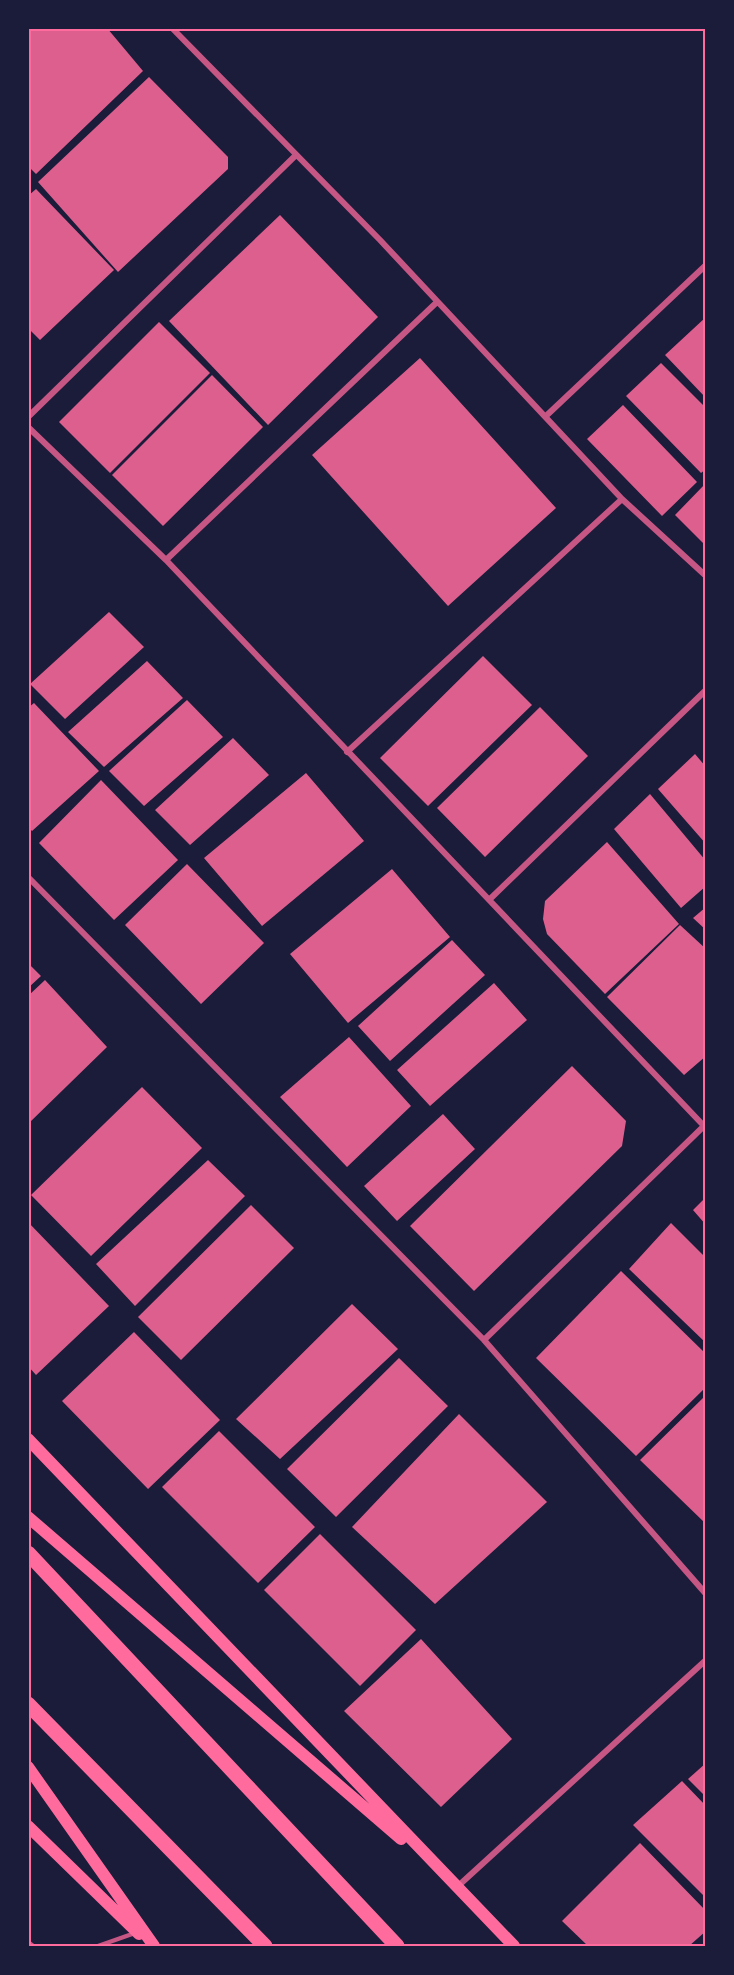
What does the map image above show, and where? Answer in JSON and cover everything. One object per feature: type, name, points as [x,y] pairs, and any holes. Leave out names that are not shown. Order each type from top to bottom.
[{"type":"main road","points":[[28,1439],[514,1947]]},
{"type":"main road","points":[[28,1517],[457,1887]]},
{"type":"main road","points":[[28,1553],[397,1947]]},
{"type":"main road","points":[[28,1704],[265,1947]]},
{"type":"main road","points":[[28,1767],[153,1947]]},
{"type":"main road","points":[[28,1826],[153,1947]]},
{"type":"street","points":[[172,28],[295,156],[381,240],[622,499],[705,576]]},
{"type":"street","points":[[28,417],[295,156]]},
{"type":"street","points":[[546,416],[705,265]]},
{"type":"street","points":[[166,560],[437,302]]},
{"type":"street","points":[[28,427],[166,560],[705,1125],[484,1340]]},
{"type":"street","points":[[347,752],[622,499]]},
{"type":"street","points":[[489,900],[705,690]]},
{"type":"street","points":[[28,878],[484,1340],[705,1594]]},
{"type":"street","points":[[457,1887],[705,1660]]},
{"type":"lane","points":[[99,1947],[137,1932]]},
{"type":"lane","points":[[28,1942],[33,1947]]},
{"type":"building","points":[[28,28],[107,28],[143,71],[36,174],[28,166]]},
{"type":"building","points":[[149,77],[228,157],[228,169],[118,272],[38,182]]},
{"type":"building","points":[[36,189],[114,270],[40,340],[28,328],[28,196]]},
{"type":"building","points":[[280,215],[378,317],[268,425],[169,321]]},
{"type":"building","points":[[706,317],[706,398],[665,355]]},
{"type":"building","points":[[159,322],[210,373],[110,473],[59,422]]},
{"type":"building","points":[[420,358],[556,508],[448,606],[312,455]]},
{"type":"building","points":[[661,363],[706,408],[706,469],[701,473],[626,396]]},
{"type":"building","points":[[212,375],[263,427],[163,526],[112,475]]},
{"type":"building","points":[[623,405],[697,482],[662,516],[587,439]]},
{"type":"building","points":[[706,483],[706,546],[675,515]]},
{"type":"building","points":[[109,612],[144,647],[65,719],[30,684]]},
{"type":"building","points":[[483,656],[532,705],[428,806],[380,758]]},
{"type":"building","points":[[147,661],[183,698],[104,767],[68,732]]},
{"type":"building","points":[[187,700],[223,737],[144,806],[109,771]]},
{"type":"building","points":[[34,703],[99,771],[32,831],[28,827],[28,708]]},
{"type":"building","points":[[540,707],[588,756],[485,857],[437,808]]},
{"type":"building","points":[[233,738],[269,775],[190,845],[155,810]]},
{"type":"building","points":[[695,754],[706,767],[706,844],[658,789]]},
{"type":"building","points":[[306,773],[364,841],[262,926],[204,858]]},
{"type":"building","points":[[101,780],[178,860],[114,920],[39,843]]},
{"type":"building","points":[[650,794],[706,861],[706,886],[681,908],[614,829]]},
{"type":"building","points":[[607,842],[679,924],[605,994],[547,934],[543,919],[545,901]]},
{"type":"building","points":[[187,864],[264,943],[201,1004],[125,925]]},
{"type":"building","points":[[392,869],[450,937],[348,1023],[290,954]]},
{"type":"building","points":[[706,907],[706,930],[693,918]]},
{"type":"building","points":[[680,925],[706,949],[706,1056],[684,1075],[607,997]]},
{"type":"building","points":[[452,940],[485,975],[390,1061],[358,1026]]},
{"type":"building","points":[[28,963],[41,976],[28,988]]},
{"type":"building","points":[[45,980],[107,1047],[28,1124],[28,996]]},
{"type":"building","points":[[494,983],[527,1020],[430,1106],[397,1070]]},
{"type":"building","points":[[349,1037],[411,1106],[347,1167],[280,1097]]},
{"type":"building","points":[[572,1066],[626,1121],[622,1146],[474,1291],[410,1226]]},
{"type":"building","points":[[142,1087],[202,1148],[91,1256],[31,1195]]},
{"type":"building","points":[[443,1114],[475,1149],[397,1221],[364,1186]]},
{"type":"building","points":[[208,1160],[245,1196],[135,1306],[96,1264]]},
{"type":"building","points":[[706,1197],[706,1225],[693,1210]]},
{"type":"building","points":[[251,1205],[294,1248],[181,1360],[138,1317]]},
{"type":"building","points":[[28,1222],[109,1306],[36,1375],[28,1366]]},
{"type":"building","points":[[671,1223],[706,1258],[706,1343],[629,1269]]},
{"type":"building","points":[[621,1271],[706,1354],[706,1387],[636,1456],[536,1358]]},
{"type":"building","points":[[352,1304],[398,1349],[280,1459],[236,1419]]},
{"type":"building","points":[[134,1332],[220,1420],[148,1489],[62,1401]]},
{"type":"building","points":[[399,1358],[448,1406],[336,1517],[287,1469]]},
{"type":"building","points":[[706,1395],[706,1524],[640,1460]]},
{"type":"building","points":[[459,1414],[547,1502],[435,1604],[352,1527]]},
{"type":"building","points":[[219,1431],[315,1527],[258,1583],[162,1487]]},
{"type":"building","points":[[320,1534],[416,1630],[360,1686],[264,1590]]},
{"type":"building","points":[[421,1639],[512,1739],[441,1807],[344,1711]]},
{"type":"building","points":[[706,1763],[706,1797],[688,1779]]},
{"type":"building","points":[[682,1781],[706,1806],[706,1898],[633,1825]]},
{"type":"building","points":[[640,1843],[706,1911],[706,1931],[689,1946],[588,1946],[562,1921]]}]
